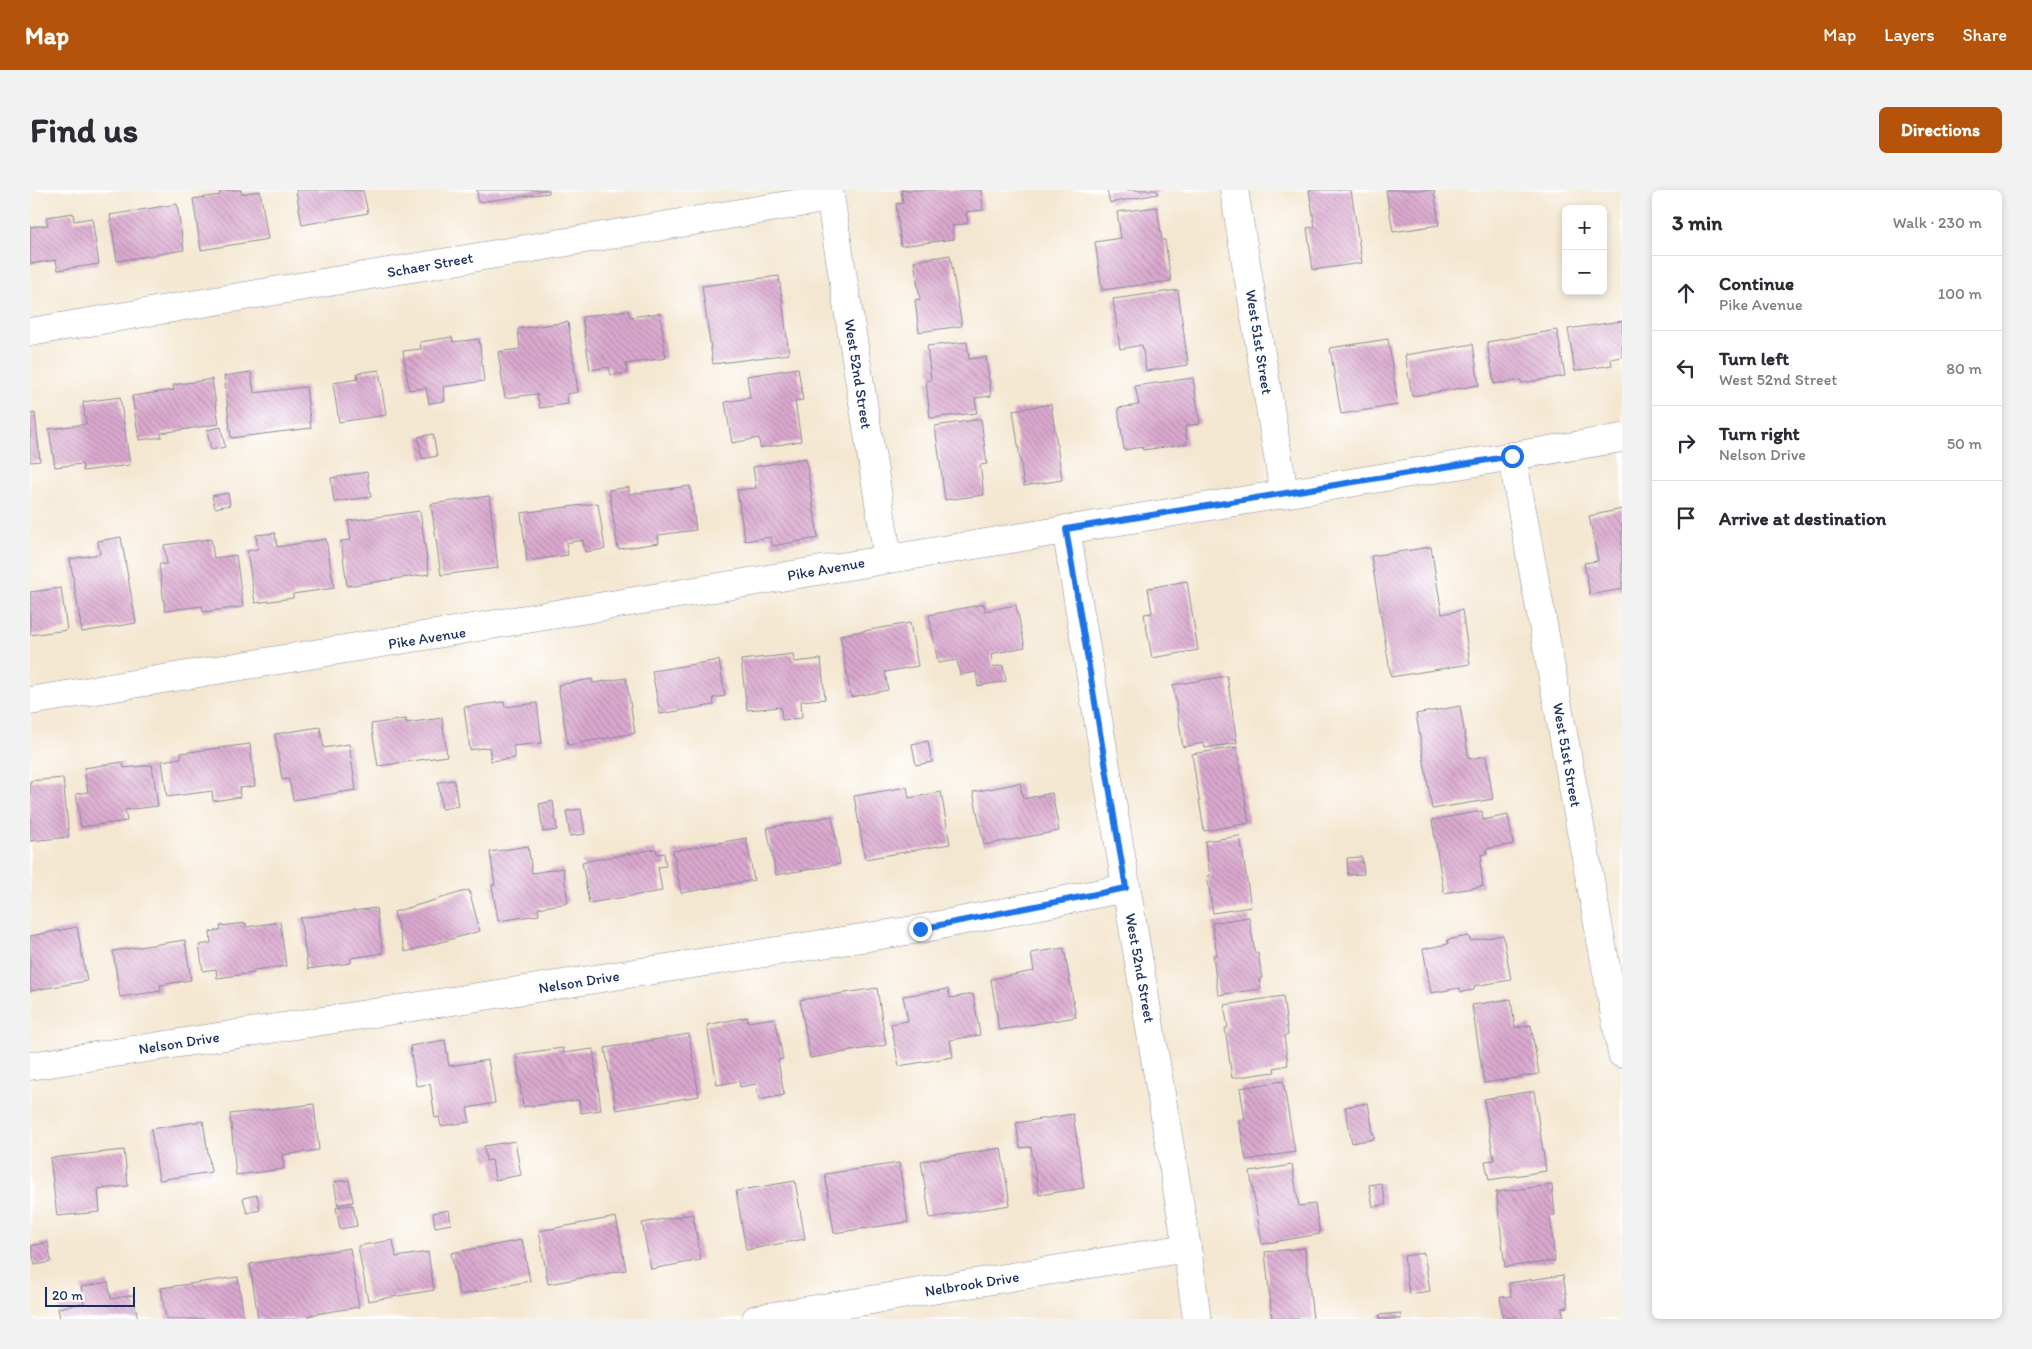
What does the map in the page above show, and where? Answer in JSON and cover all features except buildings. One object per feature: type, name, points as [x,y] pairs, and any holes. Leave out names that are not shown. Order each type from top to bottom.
[{"type":"street","name":"West 51st Street","points":[[1234,190],[1284,493]]},
{"type":"street","name":"Schaer Street","points":[[30,332],[829,194]]},
{"type":"street","name":"West 52nd Street","points":[[829,194],[888,559]]},
{"type":"street","name":"Pike Avenue","points":[[30,701],[414,640],[1066,529],[1622,438]]},
{"type":"street","name":"West 51st Street","points":[[1512,456],[1610,923],[1622,1054]]},
{"type":"street","name":"West 52nd Street","points":[[1066,529],[1198,1319]]},
{"type":"street","name":"Nelson Drive","points":[[30,1066],[920,929],[1126,888]]},
{"type":"street","name":"Nelbrook Drive","points":[[756,1319],[1187,1248]]},
{"type":"route","points":[[920,929],[1126,888],[1066,529],[1512,456]]}]
